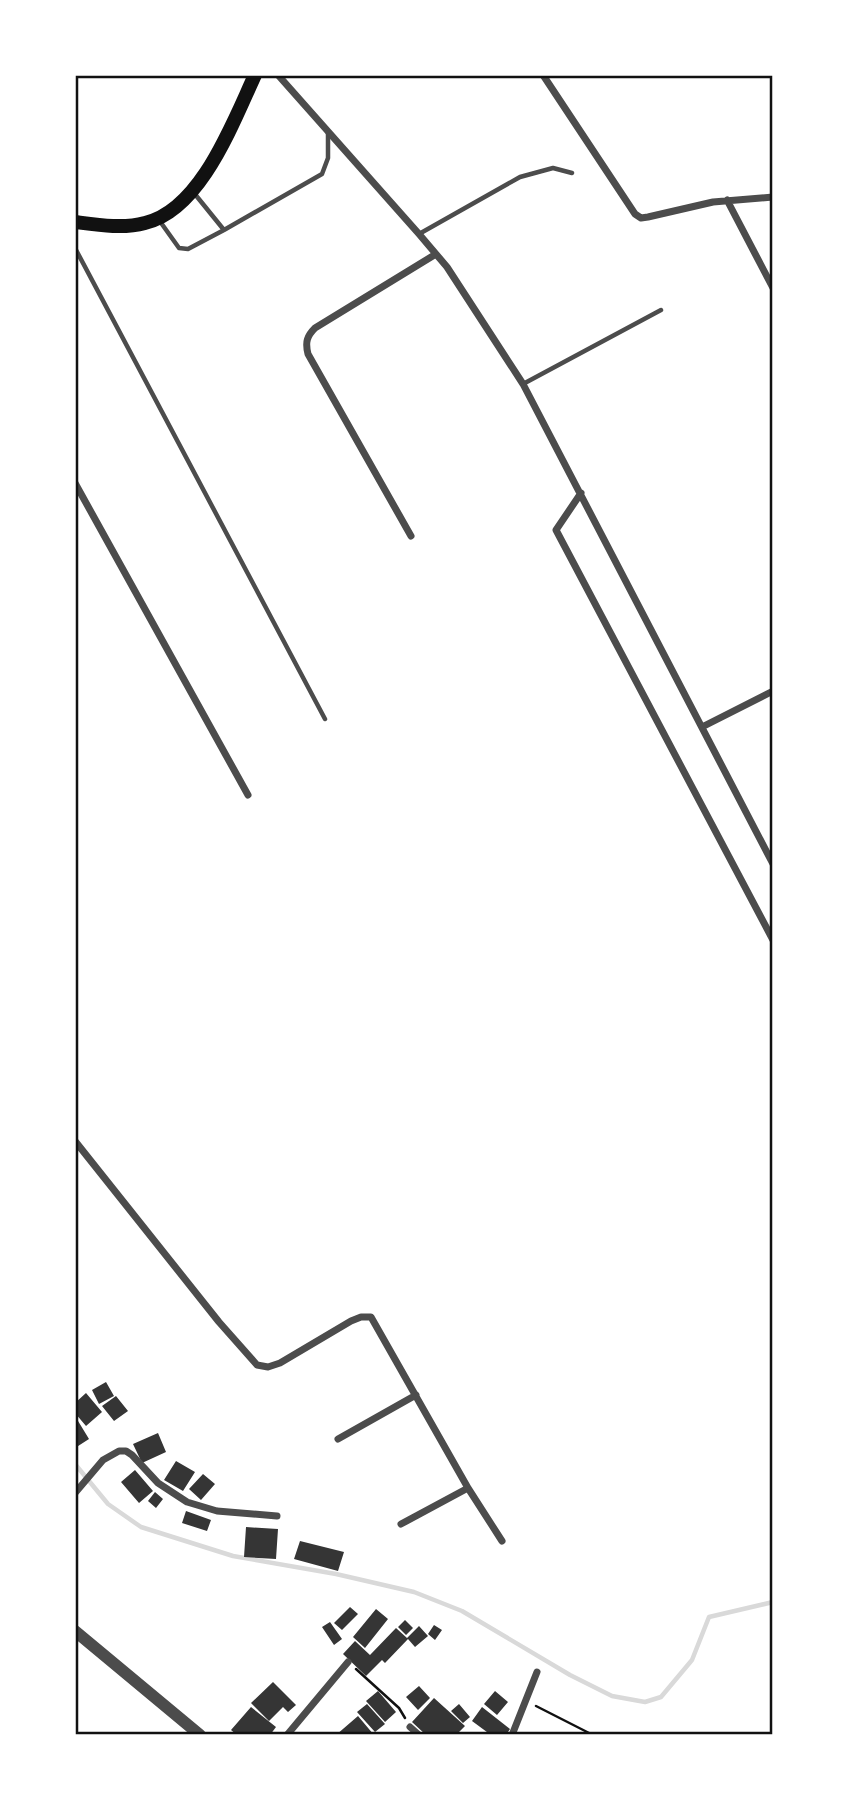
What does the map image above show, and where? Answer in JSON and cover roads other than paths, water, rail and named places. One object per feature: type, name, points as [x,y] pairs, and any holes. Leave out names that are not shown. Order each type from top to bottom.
[{"type":"main road","points":[[75,222],[109,226],[146,223],[182,203],[211,164],[255,75]]},
{"type":"street","points":[[278,75],[436,254],[523,383],[772,858]]},
{"type":"street","points":[[542,75],[635,214],[641,218],[727,200],[773,197]]},
{"type":"street","points":[[727,200],[773,288]]},
{"type":"street","points":[[411,536],[308,354],[306,344],[308,335],[315,328],[436,254]]},
{"type":"street","points":[[75,482],[248,795]]},
{"type":"street","points":[[581,493],[556,530],[773,940]]},
{"type":"street","points":[[702,727],[773,691]]},
{"type":"street","points":[[75,1141],[219,1322],[257,1365],[268,1367],[280,1363],[351,1321],[371,1317],[468,1488],[502,1541]]},
{"type":"street","points":[[338,1439],[416,1395]]},
{"type":"street","points":[[77,1490],[111,1454],[126,1451],[158,1483],[187,1502],[217,1510],[277,1516]]},
{"type":"street","points":[[401,1524],[468,1488]]},
{"type":"street","points":[[75,1631],[200,1735]]},
{"type":"street","points":[[287,1735],[348,1662]]},
{"type":"street","points":[[512,1735],[537,1672]]},
{"type":"street","points":[[410,1727],[419,1735]]},
{"type":"lane","points":[[159,218],[179,248],[188,248],[224,230],[322,174],[328,158],[328,131]]},
{"type":"lane","points":[[419,234],[520,177],[553,168],[572,173]]},
{"type":"lane","points":[[192,192],[224,230]]},
{"type":"lane","points":[[75,248],[325,719]]},
{"type":"lane","points":[[523,383],[661,310]]},
{"type":"waterway","points":[[75,1464],[108,1504],[141,1527],[233,1556],[336,1574],[414,1592],[462,1611],[570,1675],[612,1696],[645,1702],[661,1697],[692,1660],[709,1617],[773,1602]]}]
